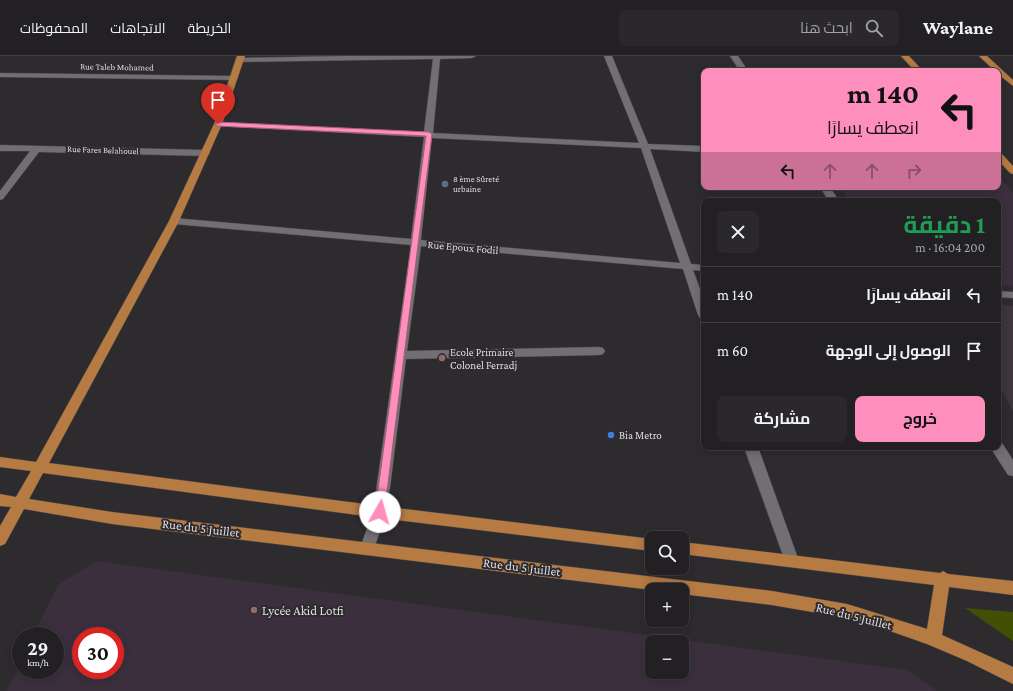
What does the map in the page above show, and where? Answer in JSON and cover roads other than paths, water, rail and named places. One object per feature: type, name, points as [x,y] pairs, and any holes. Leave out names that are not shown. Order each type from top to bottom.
[{"type":"main road","points":[[905,56],[916,68]]},
{"type":"main road","points":[[983,56],[996,68]]},
{"type":"main road","points":[[0,540],[174,222],[218,124],[241,58]]},
{"type":"main road","points":[[1001,73],[1013,84]]},
{"type":"main road","points":[[1002,162],[1013,171]]},
{"type":"main road","points":[[0,462],[380,512],[645,543]]},
{"type":"main road","name":"Rue du 5 Juillet","points":[[0,500],[112,518],[772,598],[846,611],[934,638],[989,663],[1013,676]]},
{"type":"main road","points":[[689,549],[943,578],[1013,588]]},
{"type":"main road","points":[[934,638],[943,578]]},
{"type":"street","points":[[367,548],[380,512],[416,243],[437,56]]},
{"type":"street","points":[[241,58],[472,56]]},
{"type":"street","points":[[608,56],[644,146],[701,307]]},
{"type":"street","points":[[734,56],[742,68]]},
{"type":"street","name":"Rue Taleb Mohamed","points":[[0,75],[234,78]]},
{"type":"street","points":[[218,124],[701,149]]},
{"type":"street","name":"Rue Fares Belahouel","points":[[0,148],[206,153]]},
{"type":"street","points":[[0,196],[37,148]]},
{"type":"street","name":"Rue Epoux Fodil","points":[[174,222],[701,268]]},
{"type":"street","points":[[1001,294],[1013,295]]},
{"type":"street","points":[[401,355],[599,351]]},
{"type":"street","points":[[752,450],[792,561]]},
{"type":"street","points":[[999,450],[1013,471]]},
{"type":"place","name":"8 ème Sûreté urbaine","points":[[445,184]]},
{"type":"place","name":"Ecole Primaire Colonel Ferradj","points":[[442,358]]},
{"type":"place","name":"Bia Metro","points":[[611,435]]},
{"type":"place","name":"Lycée Akid Lotfi","points":[[254,610]]}]
